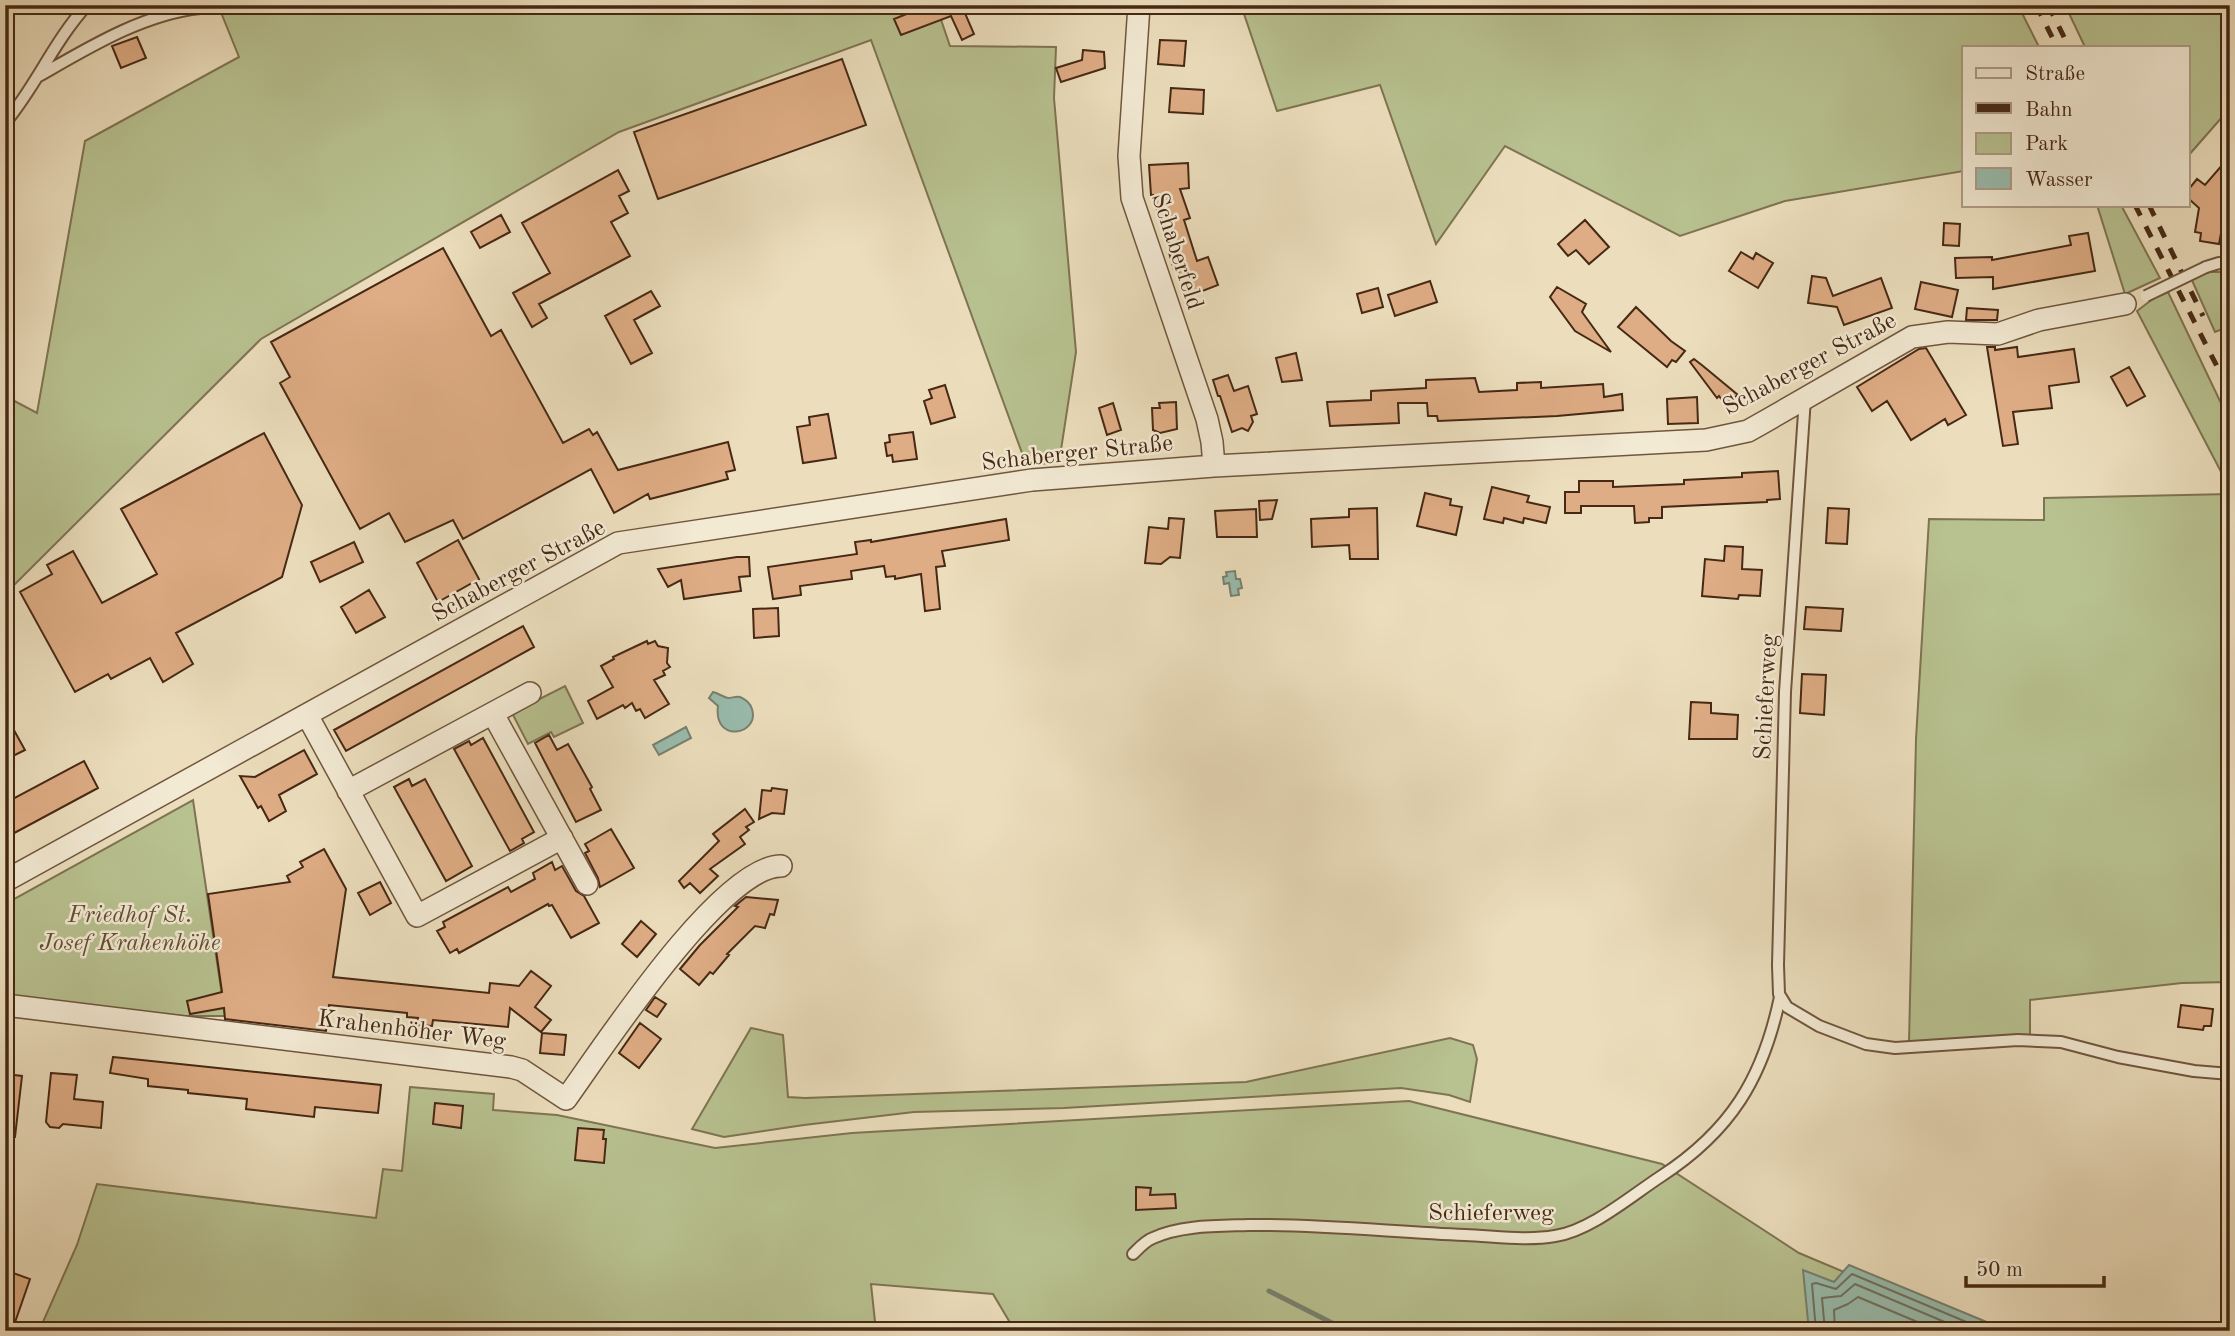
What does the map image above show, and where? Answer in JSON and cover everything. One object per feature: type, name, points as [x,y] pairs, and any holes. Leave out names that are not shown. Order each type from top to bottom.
[{"type":"street","name":"Schaberfeld","points":[[1139,5],[1129,156],[1132,198],[1207,419],[1214,466]]},
{"type":"street","name":"Schaberger Straße","points":[[5,881],[618,543],[1032,480],[1214,466],[1706,440],[1748,431],[1917,336],[1948,332],[1998,334],[2039,320],[2125,304]]},
{"type":"street","points":[[348,791],[530,693]]},
{"type":"street","points":[[493,714],[587,884]]},
{"type":"street","points":[[307,715],[417,916],[562,838]]},
{"type":"street","name":"Krahenhöher Weg","points":[[5,1005],[511,1067],[522,1070],[566,1099],[654,976],[712,910],[754,874],[781,866]]},
{"type":"lane","points":[[5,123],[39,76],[59,39],[87,5]]},
{"type":"lane","points":[[39,76],[132,28],[178,12],[200,8]]},
{"type":"lane","name":"Schaberger Straße","points":[[2125,304],[2206,267],[2219,263],[2230,264]]},
{"type":"lane","name":"Schieferweg","points":[[1133,1254],[1155,1237],[1185,1230],[1234,1226],[1330,1225],[1423,1233],[1556,1236],[1576,1230],[1683,1162],[1714,1132],[1740,1100],[1758,1071],[1768,1046],[1780,997],[1777,965],[1785,692],[1805,398]]},
{"type":"lane","points":[[1780,997],[1787,1007],[1819,1026],[1844,1038],[1882,1047],[2006,1041],[2061,1042],[2118,1057],[2194,1071],[2230,1074]]},
{"type":"green space","points":[[218,5],[936,5],[950,46],[1056,47],[1054,98],[1076,352],[1059,463],[1026,464],[871,40],[619,132],[261,339],[5,594],[5,396],[37,413],[85,141],[239,57]]},
{"type":"green space","points":[[1249,5],[2018,5],[2038,46],[1962,46],[1962,171],[1785,201],[1680,236],[1505,146],[1436,244],[1380,85],[1277,111],[1243,11]]},
{"type":"green space","points":[[2065,5],[2230,5],[2230,108],[2190,154],[2190,46],[2085,46]]},
{"type":"green space","points":[[2097,206],[2122,206],[2160,278],[2125,294]]},
{"type":"green space","points":[[2208,272],[2230,272],[2230,338],[2225,328],[2215,332],[2191,278]]},
{"type":"green space","points":[[2168,292],[2230,422],[2230,489],[2137,311],[2154,298]]},
{"type":"green space","points":[[2230,494],[2230,982],[2182,983],[2030,1000],[2030,1036],[1909,1042],[1916,739],[1929,519],[2044,520],[2044,498]]},
{"type":"green space","points":[[565,686],[583,723],[554,737],[551,732],[528,744],[512,713]]},
{"type":"green space","name":"Friedhof St. Josef Krahenhöhe","points":[[193,800],[225,1016],[183,1016],[5,997],[5,904]]},
{"type":"green space","points":[[751,1028],[783,1035],[788,1097],[805,1098],[1246,1082],[1450,1038],[1473,1045],[1477,1059],[1470,1102],[1449,1095],[1401,1088],[1064,1108],[914,1112],[724,1137],[692,1129]]},
{"type":"green space","points":[[410,1087],[494,1094],[493,1110],[557,1115],[715,1148],[852,1133],[1409,1101],[1662,1164],[1799,1253],[1984,1331],[1015,1331],[993,1294],[871,1284],[876,1331],[39,1331],[77,1245],[97,1184],[376,1218],[383,1169],[402,1171]]},
{"type":"water","points":[[1235,571],[1236,579],[1240,579],[1242,588],[1238,589],[1239,595],[1231,596],[1229,583],[1224,584],[1223,577],[1227,576],[1226,572]]},
{"type":"water","points":[[713,692],[728,698],[740,697],[747,702],[752,709],[753,718],[749,725],[736,732],[722,726],[718,718],[718,706],[709,698]]},
{"type":"water","points":[[686,727],[691,738],[659,755],[653,745]]},
{"type":"water","points":[[1849,1265],[2006,1331],[1809,1331],[1803,1270],[1834,1282]]},
{"type":"building","points":[[929,5],[975,5],[964,11],[974,34],[962,40],[951,16],[901,35],[894,19]]},
{"type":"building","points":[[137,37],[146,58],[121,68],[112,46]]},
{"type":"building","points":[[1160,40],[1186,41],[1184,66],[1158,64]]},
{"type":"building","points":[[1083,50],[1104,52],[1105,68],[1061,82],[1056,68],[1082,60]]},
{"type":"building","points":[[842,59],[866,125],[658,199],[634,132]]},
{"type":"building","points":[[1171,88],[1204,90],[1203,114],[1169,112]]},
{"type":"building","points":[[2230,156],[2230,185],[2219,244],[2200,241],[2201,233],[2195,232],[2199,208],[2190,200],[2190,188],[2197,179],[2205,185]]},
{"type":"building","points":[[1188,163],[1189,188],[1180,189],[1190,218],[1184,220],[1197,261],[1208,257],[1218,285],[1187,297],[1177,269],[1174,270],[1151,195],[1149,165]]},
{"type":"building","points":[[618,170],[629,191],[619,196],[628,213],[611,222],[630,256],[539,304],[547,318],[532,327],[513,293],[550,273],[522,223]]},
{"type":"building","points":[[501,215],[510,232],[480,248],[471,232]]},
{"type":"building","points":[[1585,220],[1609,247],[1589,264],[1576,250],[1568,256],[1558,244]]},
{"type":"building","points":[[1944,223],[1960,224],[1959,246],[1943,245]]},
{"type":"building","points":[[2088,233],[2095,271],[1993,289],[1993,277],[1956,278],[1955,258],[1992,257],[1992,260],[2071,245],[2069,236]]},
{"type":"building","points":[[443,248],[491,336],[501,330],[563,443],[589,429],[593,435],[597,432],[618,470],[728,442],[735,470],[726,472],[728,479],[650,499],[648,494],[614,513],[591,469],[463,539],[453,520],[405,542],[389,513],[360,529],[280,383],[290,377],[271,342]]},
{"type":"building","points":[[1741,252],[1753,259],[1756,253],[1773,263],[1758,288],[1729,271]]},
{"type":"building","points":[[1812,276],[1826,278],[1833,296],[1881,278],[1892,308],[1844,325],[1837,307],[1808,303]]},
{"type":"building","points":[[1430,281],[1437,302],[1395,316],[1388,295]]},
{"type":"building","points":[[1921,282],[1958,290],[1952,317],[1915,309]]},
{"type":"building","points":[[1557,287],[1586,304],[1582,312],[1611,352],[1575,331],[1550,297]]},
{"type":"building","points":[[1378,288],[1383,307],[1362,313],[1357,294]]},
{"type":"building","points":[[651,291],[660,306],[634,320],[652,353],[631,364],[605,316]]},
{"type":"building","points":[[1636,307],[1685,351],[1676,362],[1672,360],[1667,367],[1618,327]]},
{"type":"building","points":[[1967,308],[1998,310],[1997,320],[1966,320]]},
{"type":"building","points":[[1987,347],[1995,347],[1995,350],[2017,347],[2018,357],[2074,349],[2079,382],[2049,386],[2052,408],[2013,412],[2018,444],[2003,446]]},
{"type":"building","points":[[1926,348],[1966,415],[1948,425],[1945,419],[1911,440],[1887,401],[1872,411],[1857,387],[1919,349]]},
{"type":"building","points":[[1296,353],[1302,380],[1282,382],[1276,358]]},
{"type":"building","points":[[1694,359],[1738,395],[1725,404],[1719,396],[1717,398],[1690,362]]},
{"type":"building","points":[[2129,367],[2145,396],[2127,406],[2111,377]]},
{"type":"building","points":[[1228,375],[1234,391],[1248,386],[1257,414],[1251,416],[1253,422],[1248,431],[1242,428],[1232,432],[1218,396],[1213,380]]},
{"type":"building","points":[[1475,378],[1479,392],[1517,390],[1517,383],[1541,382],[1541,388],[1603,384],[1604,397],[1622,394],[1623,410],[1438,421],[1437,416],[1428,416],[1427,403],[1398,403],[1399,423],[1330,426],[1327,402],[1371,400],[1371,391],[1426,388],[1426,380]]},
{"type":"building","points":[[945,385],[955,417],[931,424],[924,401],[932,398],[929,390]]},
{"type":"building","points":[[1697,397],[1698,423],[1668,424],[1667,399]]},
{"type":"building","points":[[1176,402],[1177,429],[1160,433],[1153,430],[1152,408],[1160,408],[1159,403]]},
{"type":"building","points":[[1113,403],[1121,430],[1107,435],[1099,408]]},
{"type":"building","points":[[828,414],[836,458],[803,463],[797,427],[810,425],[809,417]]},
{"type":"building","points":[[913,432],[917,459],[893,462],[892,455],[887,456],[885,443],[890,442],[889,435]]},
{"type":"building","points":[[264,433],[302,505],[282,577],[176,633],[193,664],[163,682],[150,658],[111,679],[108,674],[75,692],[20,592],[52,574],[47,565],[73,551],[102,603],[157,574],[121,509]]},
{"type":"building","points":[[1778,471],[1780,499],[1767,502],[1662,507],[1662,518],[1649,518],[1649,522],[1635,523],[1634,506],[1581,506],[1581,513],[1565,513],[1565,492],[1579,492],[1579,481],[1613,481],[1613,487],[1684,484],[1684,480],[1742,477],[1742,473]]},
{"type":"building","points":[[1492,487],[1529,496],[1527,502],[1550,507],[1546,523],[1524,518],[1523,523],[1504,518],[1503,523],[1484,519]]},
{"type":"building","points":[[1425,493],[1451,499],[1450,505],[1462,507],[1456,535],[1417,526]]},
{"type":"building","points":[[1277,500],[1272,519],[1260,520],[1259,501]]},
{"type":"building","points":[[1377,508],[1378,559],[1350,559],[1349,545],[1312,547],[1311,519],[1349,517],[1349,509]]},
{"type":"building","points":[[1828,508],[1849,509],[1847,544],[1826,543]]},
{"type":"building","points":[[1256,509],[1257,537],[1217,537],[1215,511]]},
{"type":"building","points":[[1169,518],[1184,519],[1180,558],[1170,557],[1161,564],[1145,563],[1149,527],[1168,529]]},
{"type":"building","points":[[1006,519],[1009,540],[942,551],[945,566],[936,567],[940,609],[925,611],[921,574],[895,579],[895,576],[886,577],[884,566],[851,571],[852,579],[800,586],[801,595],[773,599],[768,567],[857,554],[855,542],[871,542]]},
{"type":"building","points":[[458,540],[479,579],[438,602],[417,563]]},
{"type":"building","points":[[354,542],[363,562],[320,582],[311,562]]},
{"type":"building","points":[[1725,546],[1743,547],[1742,569],[1762,570],[1760,596],[1739,595],[1738,599],[1702,596],[1705,559],[1724,561]]},
{"type":"building","points":[[749,557],[750,576],[739,577],[741,591],[684,599],[681,580],[668,587],[658,569]]},
{"type":"building","points":[[369,590],[385,617],[356,633],[341,607]]},
{"type":"building","points":[[1806,607],[1843,609],[1841,631],[1804,629]]},
{"type":"building","points":[[778,608],[779,636],[754,638],[753,609]]},
{"type":"building","points":[[523,626],[534,647],[346,751],[334,730]]},
{"type":"building","points":[[647,641],[648,644],[655,641],[658,646],[668,648],[667,663],[670,667],[663,671],[665,675],[654,680],[669,704],[645,718],[640,709],[636,711],[632,703],[597,719],[588,701],[613,687],[601,666],[614,659],[613,657]]},
{"type":"building","points":[[1802,674],[1826,675],[1824,715],[1800,713]]},
{"type":"building","points":[[1691,702],[1711,703],[1711,713],[1738,715],[1737,739],[1689,739]]},
{"type":"building","points":[[5,714],[25,750],[5,760]]},
{"type":"building","points":[[549,735],[557,750],[568,744],[592,787],[590,789],[601,810],[576,822],[535,743]]},
{"type":"building","points":[[483,738],[534,832],[522,839],[524,843],[510,851],[454,749],[469,741],[471,745]]},
{"type":"building","points":[[304,750],[317,774],[279,795],[286,811],[269,821],[261,806],[258,808],[240,776],[255,777]]},
{"type":"building","points":[[84,761],[98,788],[5,838],[5,803]]},
{"type":"building","points":[[409,779],[412,786],[425,779],[472,866],[446,881],[394,787]]},
{"type":"building","points":[[772,788],[787,790],[784,814],[772,813],[759,819],[762,790],[771,791]]},
{"type":"building","points":[[745,809],[754,822],[746,827],[749,830],[740,837],[745,844],[710,869],[718,876],[700,893],[690,883],[684,888],[679,881],[719,841],[713,834]]},
{"type":"building","points":[[611,829],[634,868],[600,887],[585,853],[589,851],[585,844]]},
{"type":"building","points":[[324,849],[346,889],[333,977],[489,993],[490,983],[519,986],[531,971],[551,986],[535,1007],[551,1020],[541,1032],[510,1008],[508,1027],[433,1020],[432,1026],[417,1025],[418,1018],[407,1017],[407,1013],[329,1005],[326,1031],[225,1019],[224,1008],[190,1014],[187,1001],[222,992],[208,894],[290,882],[287,876],[303,867],[300,862]]},
{"type":"building","points":[[552,862],[555,870],[562,866],[576,891],[584,896],[599,923],[571,938],[552,905],[548,904],[459,953],[457,949],[450,953],[437,931],[445,927],[443,922],[508,887],[511,892],[535,879],[533,873]]},
{"type":"building","points":[[380,882],[391,903],[370,915],[358,893]]},
{"type":"building","points":[[746,897],[778,900],[774,915],[770,914],[765,928],[755,926],[727,954],[729,955],[713,974],[710,972],[699,985],[680,969]]},
{"type":"building","points":[[641,921],[656,934],[637,957],[622,944]]},
{"type":"building","points":[[655,997],[666,1004],[657,1017],[646,1010]]},
{"type":"building","points":[[2181,1005],[2213,1009],[2211,1026],[2204,1026],[2203,1030],[2178,1027]]},
{"type":"building","points":[[640,1023],[661,1039],[639,1068],[619,1053]]},
{"type":"building","points":[[542,1033],[566,1035],[564,1055],[540,1053]]},
{"type":"building","points":[[113,1057],[381,1085],[378,1113],[315,1107],[314,1117],[246,1109],[247,1099],[148,1086],[148,1079],[110,1073]]},
{"type":"building","points":[[51,1073],[77,1075],[74,1099],[103,1102],[101,1128],[63,1124],[59,1128],[50,1127],[46,1122]]},
{"type":"building","points":[[5,1074],[22,1076],[15,1137],[5,1136]]},
{"type":"building","points":[[435,1103],[463,1106],[461,1128],[433,1124]]},
{"type":"building","points":[[578,1128],[604,1130],[604,1163],[575,1160]]},
{"type":"building","points":[[1136,1187],[1151,1188],[1150,1195],[1175,1194],[1176,1208],[1136,1210]]},
{"type":"building","points":[[5,1270],[30,1279],[12,1331],[5,1331]]},
{"type":"waterway","points":[[5,189],[12,165],[6,131]]},
{"type":"waterway","points":[[1269,1291],[1348,1331]]},
{"type":"railway","points":[[2036,5],[2056,46]]},
{"type":"railway","points":[[2048,5],[2068,46]]},
{"type":"railway","points":[[2136,206],[2230,392]]},
{"type":"railway","points":[[2149,206],[2203,316]]}]
